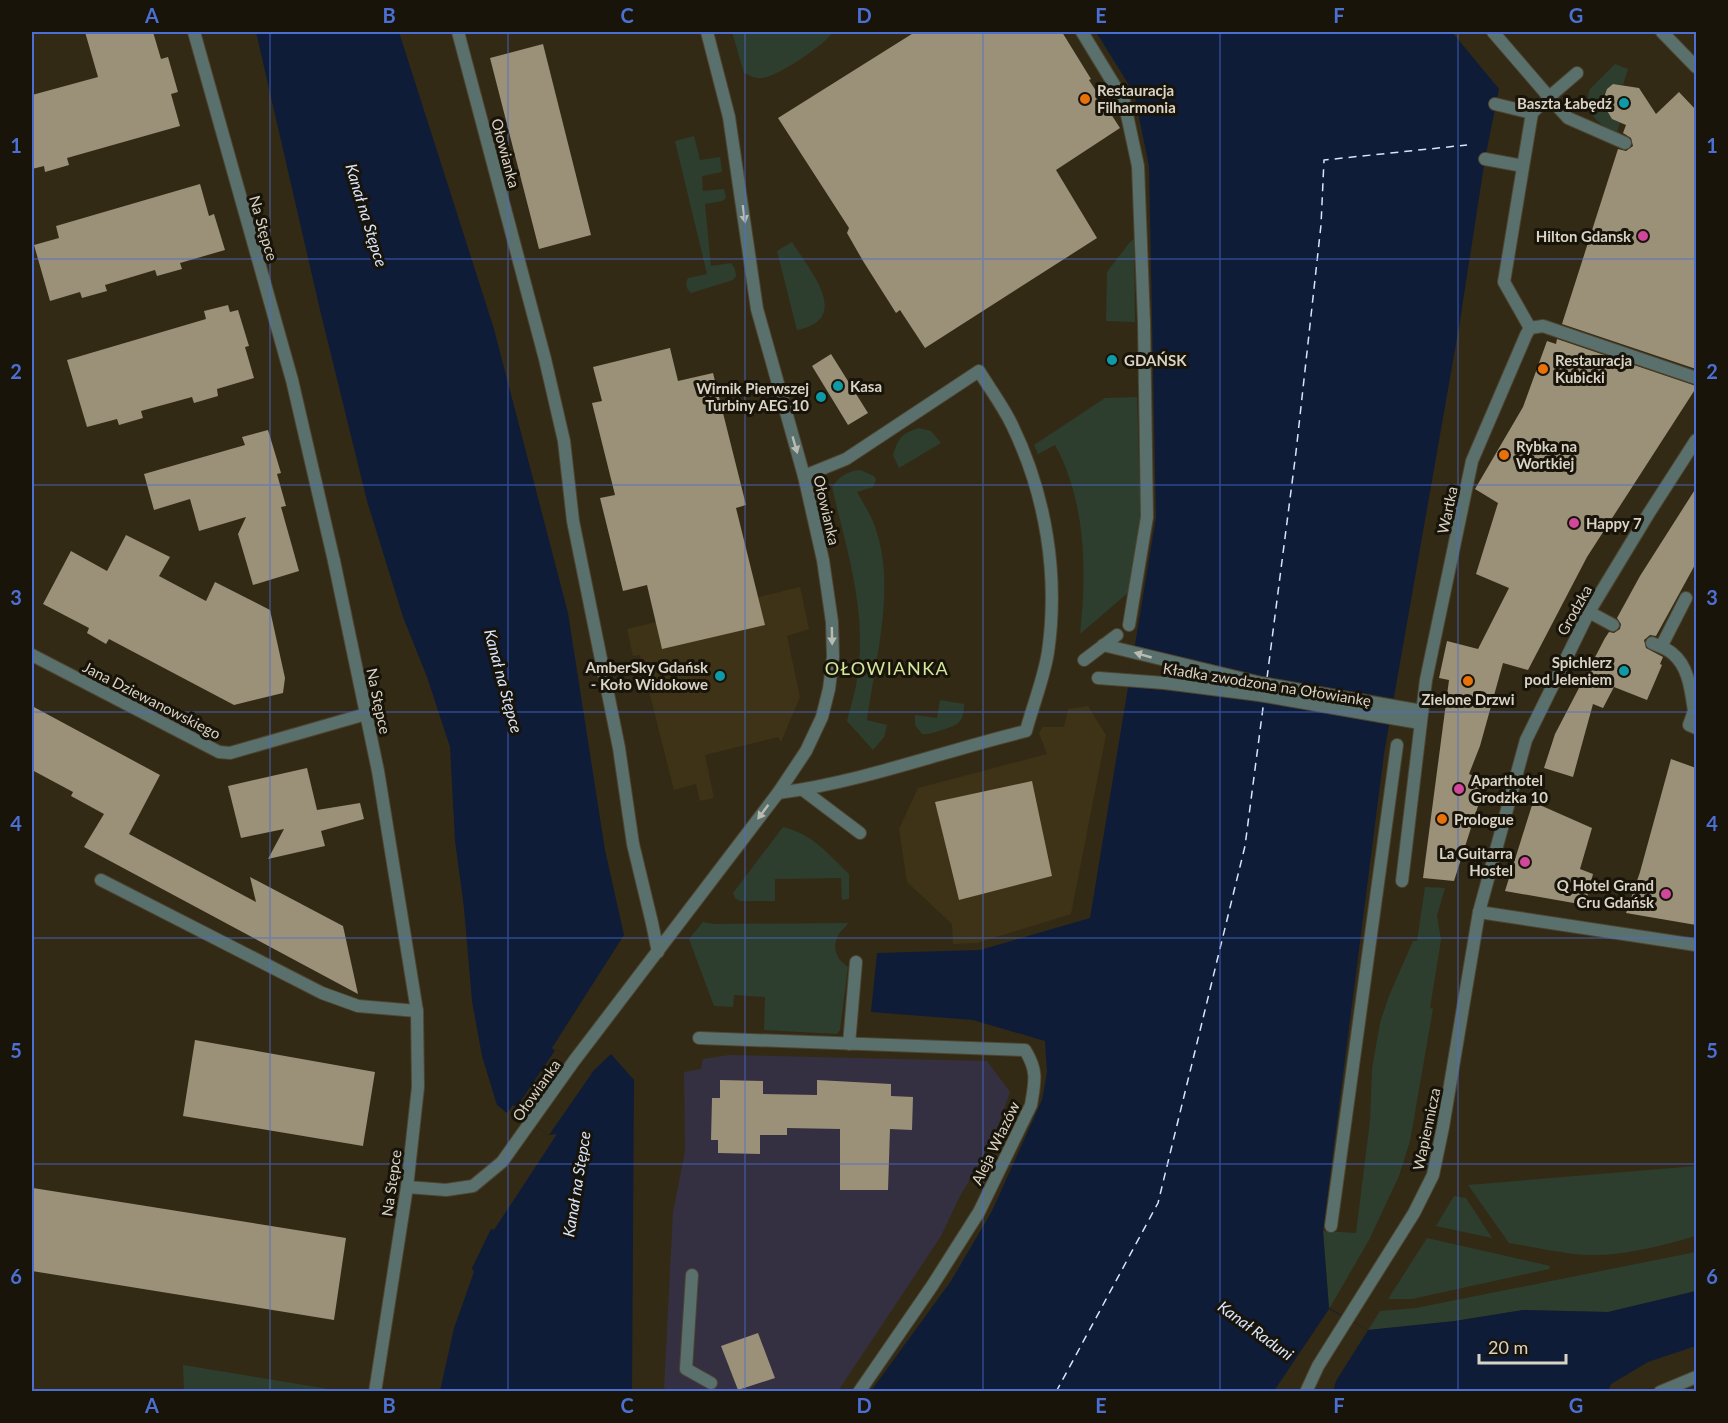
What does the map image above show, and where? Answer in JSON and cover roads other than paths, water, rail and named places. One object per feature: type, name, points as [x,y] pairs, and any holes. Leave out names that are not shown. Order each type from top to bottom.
[{"type":"street","name":"Na Stępce","points":[[194,32],[292,380],[334,561],[378,771],[417,1011],[418,1087],[407,1187],[375,1392]]},
{"type":"street","name":"Ołowianka","points":[[458,32],[545,359],[564,441],[573,521],[619,748],[633,844],[658,952]]},
{"type":"street","name":"Ołowianka","points":[[407,1187],[446,1190],[473,1186],[502,1162],[574,1061],[778,793],[806,750],[822,717],[833,657],[832,622],[823,560],[804,476],[757,309],[729,117],[707,32]]},
{"type":"street","points":[[1082,32],[1125,100],[1138,166],[1144,322],[1147,517],[1129,625]]},
{"type":"street","points":[[1493,32],[1528,72],[1542,104]]},
{"type":"street","points":[[1662,32],[1694,59]]},
{"type":"street","points":[[1578,73],[1542,104],[1523,166],[1504,282],[1530,328],[1543,326],[1696,378]]},
{"type":"street","points":[[1495,104],[1542,104],[1625,143]]},
{"type":"street","points":[[1485,159],[1523,166]]},
{"type":"street","name":"Wartka","points":[[1402,881],[1416,716],[1426,680],[1472,461],[1530,328]]},
{"type":"street","points":[[778,793],[803,789],[1026,731],[1047,654],[1051,618],[1049,542],[1034,479],[1012,425],[979,371],[846,459],[804,476]]},
{"type":"street","name":"Grodzka","points":[[1479,912],[1526,740],[1588,612],[1696,440]]},
{"type":"street","points":[[1686,598],[1657,645],[1672,652],[1686,672],[1695,708],[1689,725],[1696,728]]},
{"type":"street","points":[[1588,612],[1613,625]]},
{"type":"street","name":"Kładka zwodzona na Ołowiankę","points":[[1117,641],[1170,662],[1416,716],[1165,683],[1104,681],[1081,659],[1103,645],[1117,641]]},
{"type":"street","name":"Jana Dziewanowskiego","points":[[32,655],[219,752],[230,753],[366,714]]},
{"type":"street","points":[[1331,1226],[1397,745]]},
{"type":"street","points":[[803,789],[860,833]]},
{"type":"street","points":[[101,880],[322,993],[358,1006],[417,1011]]},
{"type":"street","points":[[1479,912],[1696,945]]},
{"type":"street","name":"Wapiennicza","points":[[1306,1392],[1318,1366],[1349,1320],[1414,1213],[1433,1174],[1479,912]]},
{"type":"street","points":[[849,1044],[856,962]]},
{"type":"street","name":"Aleja Włazów","points":[[699,1038],[1025,1050],[1034,1065],[1031,1105],[979,1212],[932,1286],[859,1392]]},
{"type":"street","points":[[692,1275],[686,1369],[711,1383]]},
{"type":"street","points":[[1660,1392],[1696,1377]]},
{"type":"water","name":"Kanał na Stępce","points":[[256,32],[399,32],[494,329],[568,613],[605,850],[624,935],[552,1048],[591,1073],[611,1054],[634,1080],[632,1391],[440,1391],[454,1328],[474,1272],[472,1268],[491,1229],[494,1230],[557,1134],[549,1135],[514,1111],[516,1107],[513,1105],[507,1113],[497,1105],[482,1056],[472,1001],[464,908],[455,841],[450,747],[427,677],[403,617],[367,501]]},
{"type":"water","name":"Kanał Raduni","points":[[1096,32],[1452,32],[1499,89],[1485,159],[1460,321],[1384,754],[1323,1231],[1329,1308],[1368,1330],[1455,1321],[1523,1310],[1608,1312],[1696,1291],[1696,1346],[1648,1362],[1611,1384],[1608,1391],[871,1391],[951,1281],[992,1211],[1042,1100],[1047,1072],[1045,1041],[973,1020],[871,1012],[877,953],[980,950],[1090,918],[1156,517],[1149,166],[1134,93]]},
{"type":"place","name":"Restauracja Filharmonia","points":[[1085,99]]},
{"type":"place","name":"Baszta Łabędź","points":[[1624,103]]},
{"type":"place","name":"Hilton Gdansk","points":[[1643,236]]},
{"type":"place","name":"GDAŃSK","points":[[1112,360]]},
{"type":"place","name":"Restauracja Kubicki","points":[[1543,369]]},
{"type":"place","name":"Kasa","points":[[838,386]]},
{"type":"place","name":"Wirnik Pierwszej Turbiny AEG 10","points":[[821,397]]},
{"type":"place","name":"Rybka na Wortkiej","points":[[1504,455]]},
{"type":"place","name":"Happy 7","points":[[1574,523]]},
{"type":"place","name":"Spichlerz pod Jeleniem","points":[[1624,671]]},
{"type":"place","name":"AmberSky Gdańsk - Koło Widokowe","points":[[720,676]]},
{"type":"place","name":"Zielone Drzwi","points":[[1468,681]]},
{"type":"place","name":"Aparthotel Grodzka 10","points":[[1459,789]]},
{"type":"place","name":"Prologue","points":[[1442,819]]},
{"type":"place","name":"La Guitarra Hostel","points":[[1525,862]]},
{"type":"place","name":"Q Hotel Grand Cru Gdańsk","points":[[1666,894]]},
{"type":"district","name":"OŁOWIANKA","points":[[887,668]]}]
